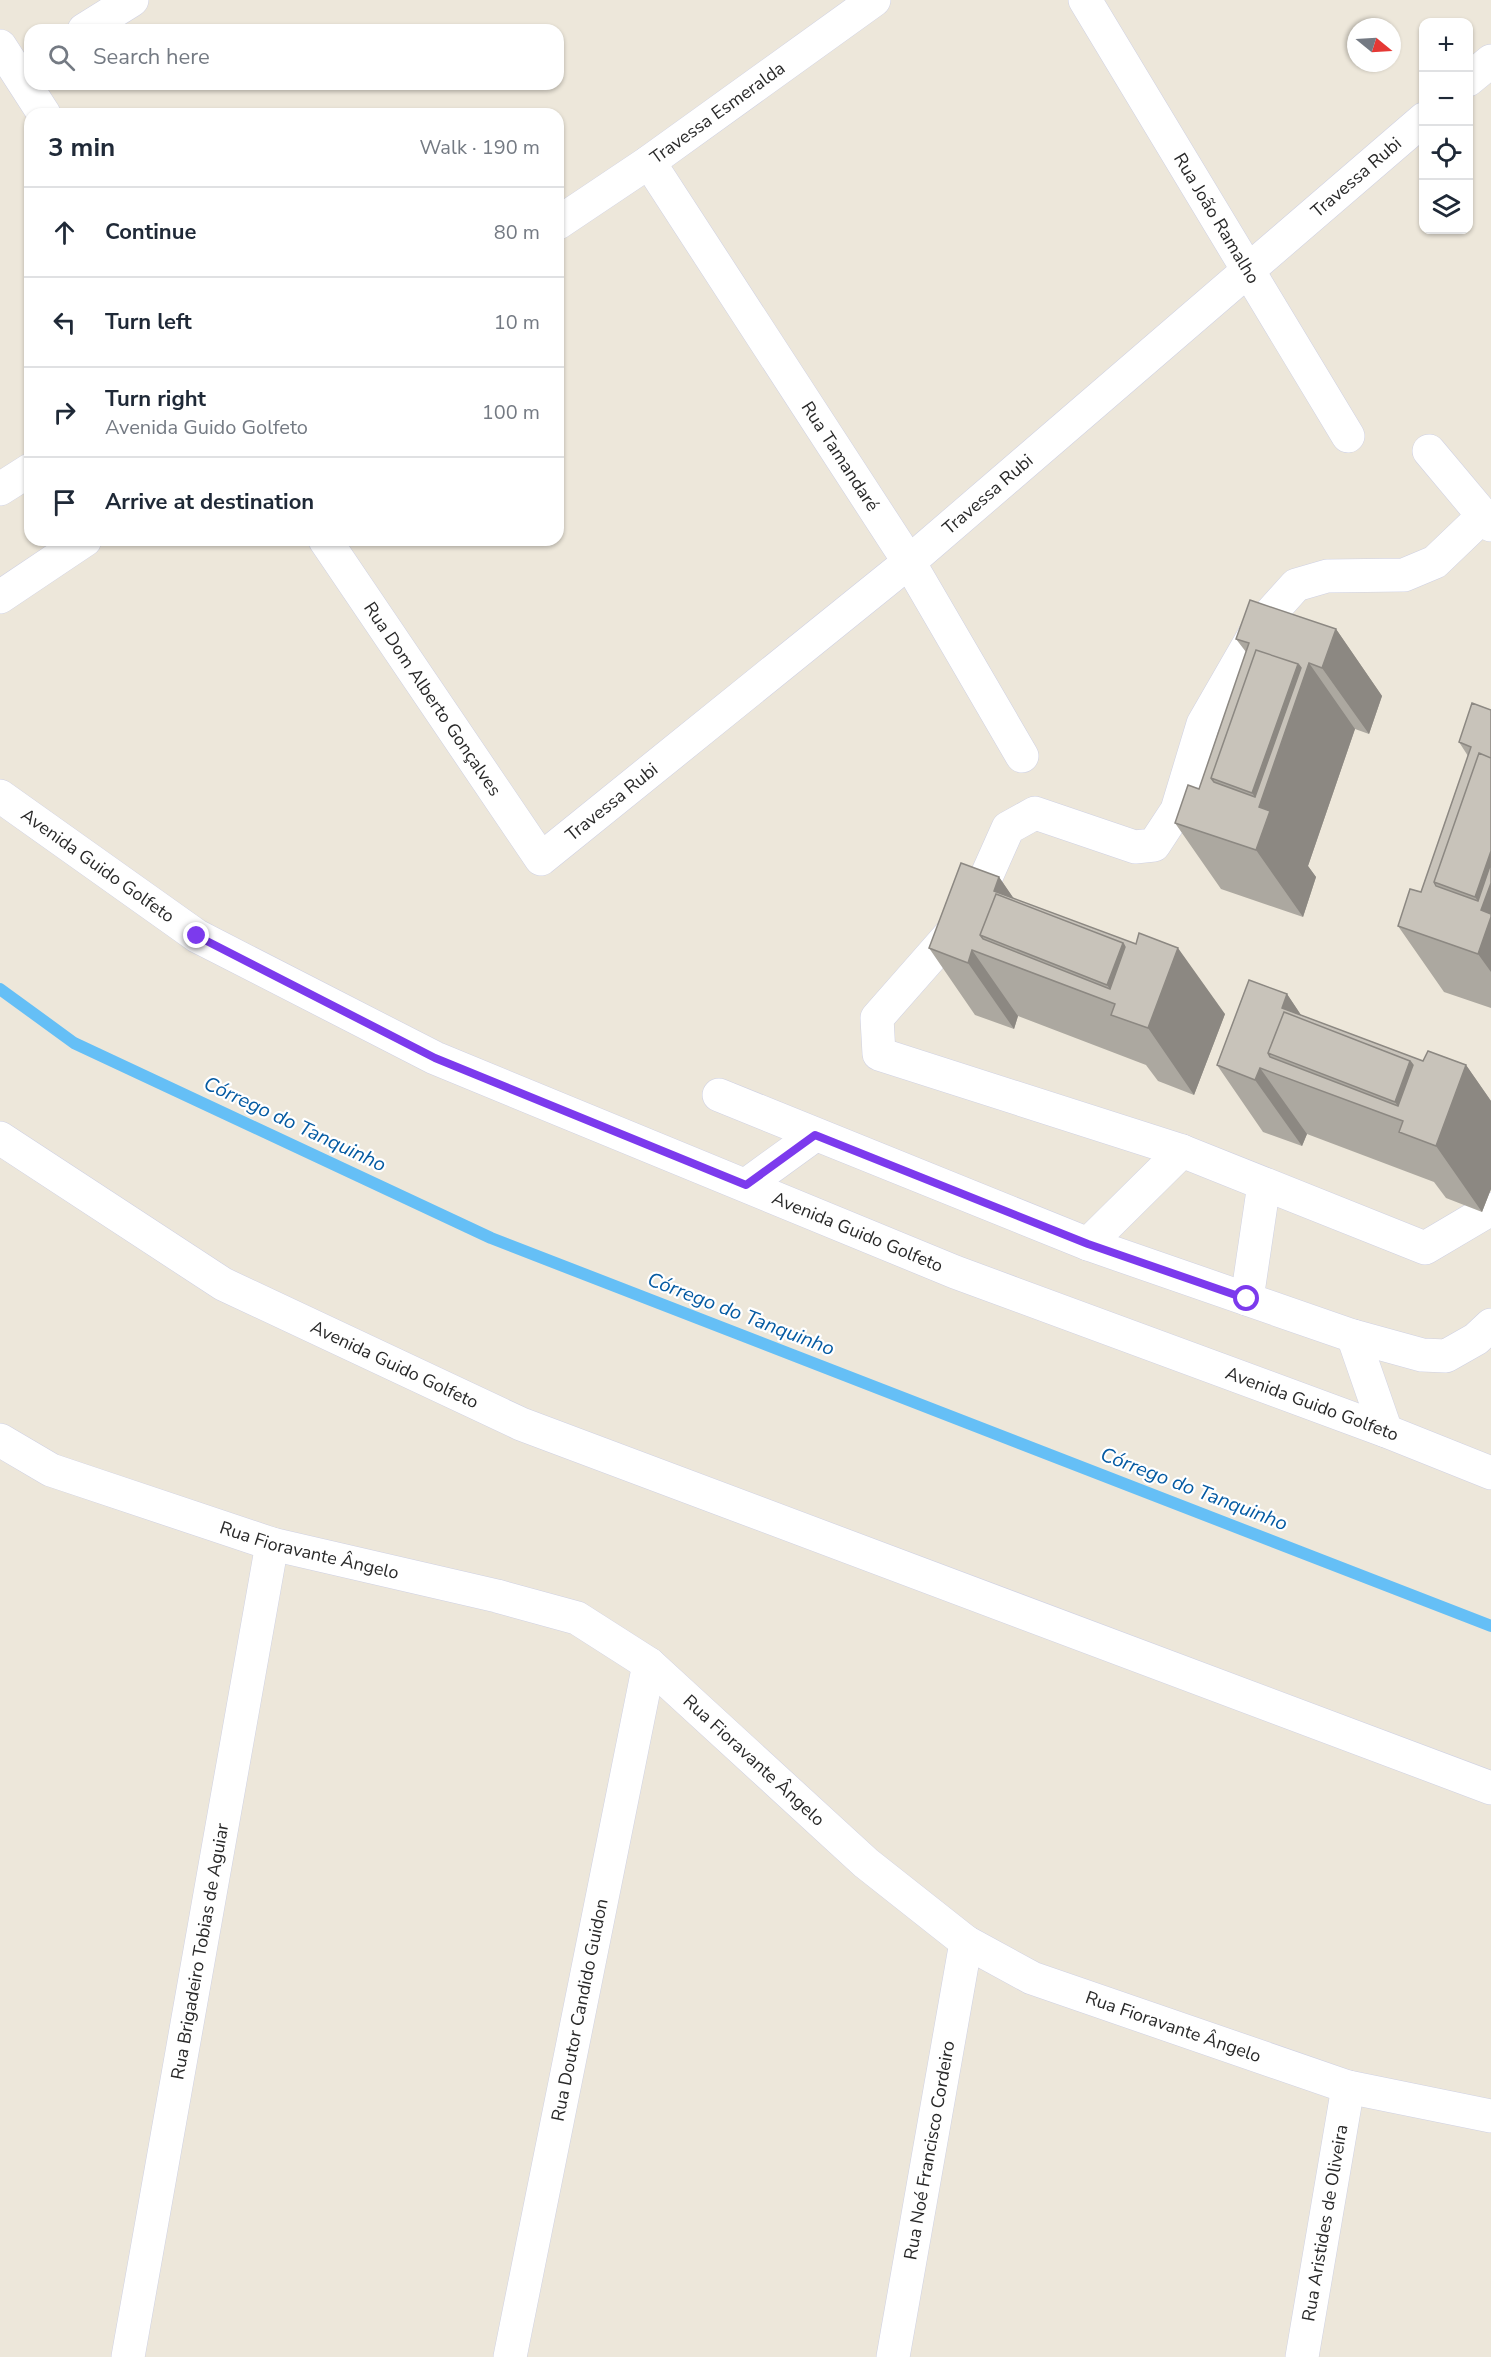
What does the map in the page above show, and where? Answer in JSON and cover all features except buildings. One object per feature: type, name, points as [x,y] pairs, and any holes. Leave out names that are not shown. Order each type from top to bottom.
[{"type":"street","points":[[94,24],[132,0]]},
{"type":"street","name":"Travessa Esmeralda","points":[[564,219],[649,162],[874,0]]},
{"type":"street","name":"Rua João Ramalho","points":[[1085,0],[1348,436]]},
{"type":"street","points":[[16,61],[24,76]]},
{"type":"street","points":[[1473,76],[1491,61]]},
{"type":"street","points":[[32,90],[42,108]]},
{"type":"street","name":"Travessa Rubi","points":[[541,859],[909,562],[1419,123]]},
{"type":"street","name":"Rua Tamandaré","points":[[649,162],[909,562],[1022,756]]},
{"type":"street","points":[[1428,452],[1487,521],[1435,562],[1404,575],[1327,576],[1296,585],[1260,625],[1203,724],[1177,810],[1154,844],[1135,847],[1035,813],[1008,828],[971,911],[877,1018],[879,1054],[1182,1152],[1425,1248],[1491,1209]]},
{"type":"street","points":[[0,489],[24,474]]},
{"type":"street","points":[[0,597],[76,546]]},
{"type":"street","name":"Rua Dom Alberto Gonçalves","points":[[329,546],[541,859]]},
{"type":"street","name":"Avenida Guido Golfeto","points":[[0,796],[207,942],[435,1058],[955,1272],[1386,1431],[1491,1473]]},
{"type":"street","points":[[719,1095],[1088,1244],[1353,1336],[1422,1355],[1446,1356],[1476,1339],[1491,1325]]},
{"type":"street","points":[[746,1185],[815,1135]]},
{"type":"street","name":"Avenida Guido Golfeto","points":[[0,1138],[223,1284],[521,1424],[1491,1788]]},
{"type":"street","points":[[1088,1244],[1182,1152]]},
{"type":"street","points":[[1247,1299],[1264,1184]]},
{"type":"street","points":[[1353,1336],[1386,1431]]},
{"type":"street","name":"Rua Fioravante Ângelo","points":[[0,1440],[51,1470],[272,1544],[497,1596],[577,1618],[649,1664],[866,1863],[966,1942],[1032,1978],[1348,2088],[1491,2116]]},
{"type":"street","name":"Rua Brigadeiro Tobias de Aguiar","points":[[128,2357],[272,1544]]},
{"type":"street","name":"Rua Doutor Candido Guidon","points":[[510,2357],[649,1664]]},
{"type":"street","name":"Rua Noé Francisco Cordeiro","points":[[893,2357],[966,1942]]},
{"type":"street","name":"Rua Aristides de Oliveira","points":[[1302,2357],[1348,2088]]},
{"type":"waterway","name":"Córrego do Tanquinho","points":[[0,989],[74,1043],[491,1238],[1491,1626]]},
{"type":"route","points":[[197,936],[435,1058],[746,1185],[815,1135],[1088,1244],[1247,1299]]}]
